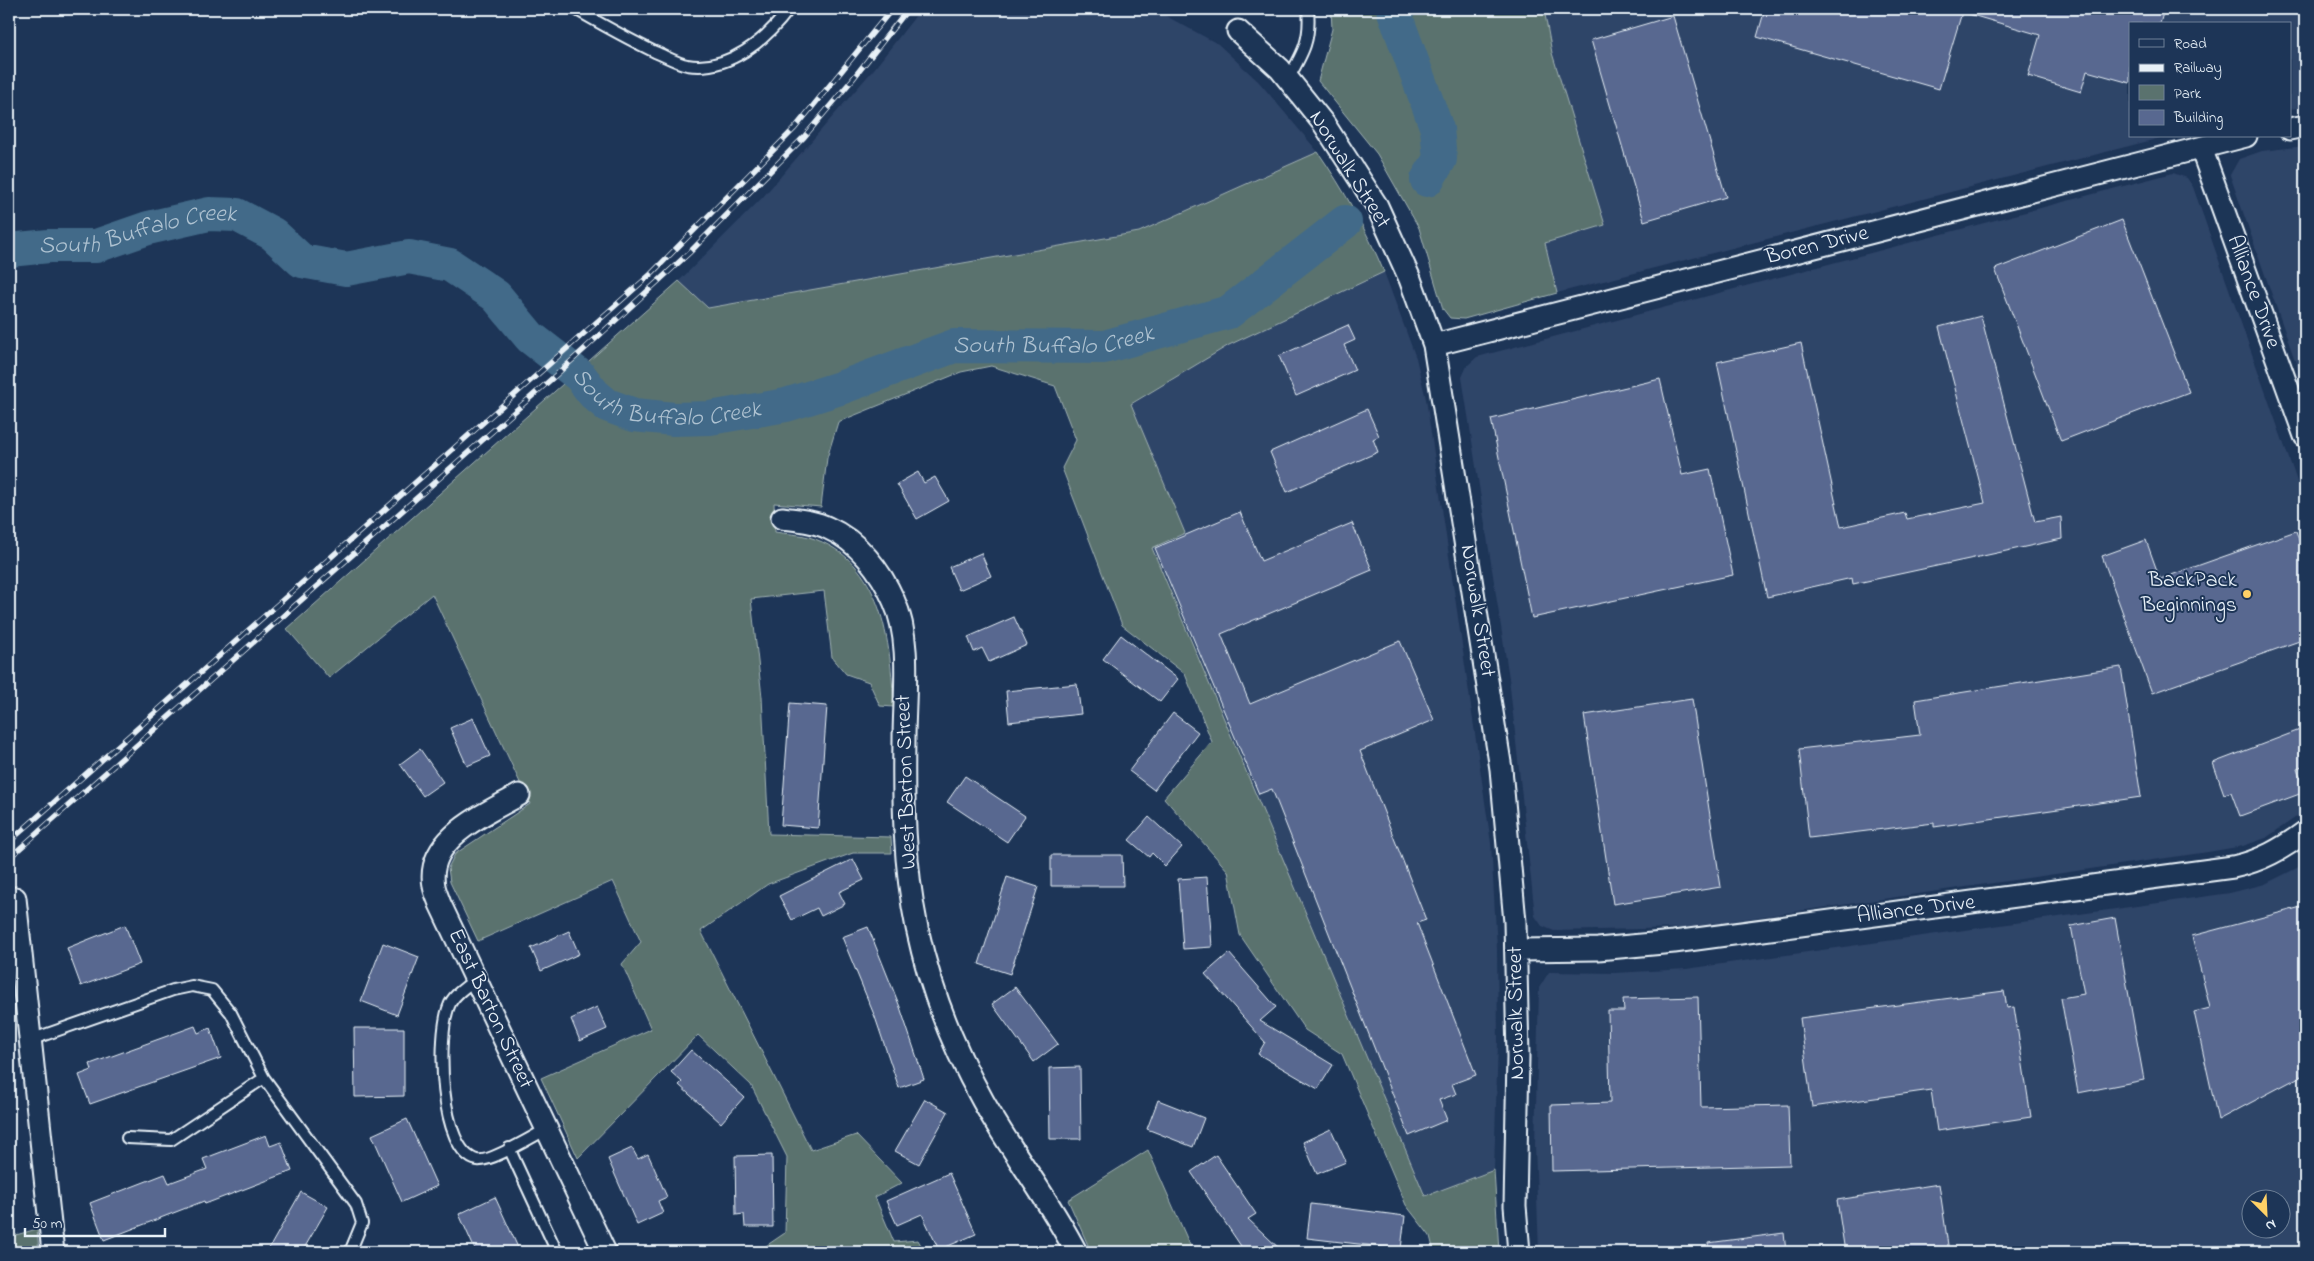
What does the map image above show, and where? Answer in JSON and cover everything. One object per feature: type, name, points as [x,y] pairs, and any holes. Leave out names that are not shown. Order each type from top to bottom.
[{"type":"street","name":"Norwalk Street","points":[[1238,31],[1288,79],[1324,124],[1377,206],[1410,279],[1434,345],[1500,769],[1516,950],[1518,1057],[1515,1206],[1519,1252]]},
{"type":"street","points":[[2292,129],[2305,126]]},
{"type":"street","name":"Boren Drive","points":[[1434,345],[2238,138]]},
{"type":"street","name":"Alliance Drive","points":[[2201,148],[2305,436]]},
{"type":"street","name":"West Barton Street","points":[[782,518],[826,527],[849,540],[873,564],[895,601],[904,636],[905,838],[912,896],[938,1004],[983,1102],[1044,1193],[1076,1252]]},
{"type":"street","name":"East Barton Street","points":[[520,795],[473,821],[451,838],[440,852],[434,869],[433,885],[440,904],[605,1252]]},
{"type":"street","name":"Alliance Drive","points":[[1516,950],[1598,949],[1674,942],[2233,868],[2266,858],[2284,848],[2305,832]]},
{"type":"street","points":[[15,898],[14,934],[30,1040],[53,1252]]},
{"type":"lane","points":[[575,9],[622,36],[686,65],[703,65],[727,60],[753,46],[761,40],[789,9]]},
{"type":"lane","points":[[1288,79],[1304,52],[1310,28],[1308,9]]},
{"type":"lane","points":[[476,979],[458,994],[449,1005],[443,1028],[444,1098],[450,1125],[459,1144],[469,1156],[478,1160],[489,1158],[547,1129]]},
{"type":"lane","points":[[30,1040],[173,990],[192,986],[212,990],[231,1013],[264,1078],[356,1204],[362,1223],[350,1252]]},
{"type":"lane","points":[[127,1138],[171,1140],[264,1078]]},
{"type":"lane","points":[[510,1148],[557,1252]]},
{"type":"shaded area","points":[[921,9],[1153,9],[1218,44],[1259,82],[1318,152],[1139,232],[708,308],[679,281],[762,198],[874,69]]},
{"type":"shaded area","points":[[1544,9],[2305,9],[2305,107],[2292,109],[2292,22],[2129,22],[2129,138],[2160,138],[1557,293],[1545,243],[1605,225],[1552,53]]},
{"type":"shaded area","points":[[2305,146],[2305,389],[2230,175],[2239,159],[2262,151]]},
{"type":"shaded area","points":[[2173,173],[2187,178],[2193,187],[2305,504],[2305,811],[2266,838],[2243,846],[2208,852],[1683,928],[1554,931],[1542,926],[1535,916],[1509,678],[1462,377],[1467,366],[1477,357]]},
{"type":"shaded area","points":[[1384,272],[1416,358],[1426,399],[1491,843],[1497,949],[1498,1041],[1494,1170],[1425,1196],[1151,547],[1184,534],[1131,405],[1228,345]]},
{"type":"shaded area","points":[[2305,864],[2305,1252],[1539,1252],[1535,1145],[1539,988],[1549,972],[1615,973],[1686,969],[2230,893],[2265,884]]},
{"type":"green space","points":[[1331,9],[1544,9],[1552,53],[1605,225],[1545,243],[1557,293],[1464,319],[1450,318],[1443,309],[1419,228],[1377,154],[1318,81],[1332,29]]},
{"type":"green space","points":[[1318,152],[1354,210],[1384,272],[1229,345],[1131,404],[1185,533],[1152,548],[1425,1196],[1494,1170],[1499,1252],[1434,1252],[1430,1236],[1406,1205],[1342,1054],[1305,1030],[1240,935],[1228,871],[1164,798],[1212,742],[1185,674],[1122,625],[1062,468],[1076,440],[1055,386],[991,366],[961,372],[838,422],[827,458],[821,507],[774,503],[775,532],[809,537],[834,548],[853,564],[868,584],[878,606],[885,631],[890,656],[894,707],[880,706],[869,682],[846,674],[832,657],[824,591],[751,599],[762,697],[769,834],[891,837],[892,853],[853,853],[768,884],[701,931],[811,1150],[856,1135],[902,1183],[875,1197],[894,1242],[918,1240],[925,1252],[757,1252],[785,1233],[787,1157],[751,1085],[698,1035],[578,1158],[541,1078],[651,1029],[622,964],[641,942],[613,881],[478,941],[450,882],[448,868],[455,854],[530,804],[432,594],[329,678],[287,629],[679,281],[708,308],[1139,232]]},
{"type":"green space","points":[[1148,1150],[1193,1252],[1091,1252],[1068,1200]]},
{"type":"green space","points":[[37,1229],[39,1252],[9,1252],[9,1237]]},
{"type":"building","points":[[1765,9],[1963,9],[1939,89],[1757,37]]},
{"type":"building","points":[[1966,9],[2164,9],[2161,22],[2129,22],[2129,83],[2087,71],[2081,92],[2028,76],[2040,35],[1965,13]]},
{"type":"building","points":[[1673,16],[1726,197],[1644,221],[1591,40]]},
{"type":"building","points":[[2122,220],[2189,392],[2061,441],[1995,269]]},
{"type":"building","points":[[1981,316],[2035,522],[2061,517],[2062,539],[1853,584],[1852,578],[1767,597],[1717,362],[1801,343],[1841,527],[1905,513],[1907,519],[1985,503],[1939,327]]},
{"type":"building","points":[[1348,325],[1355,340],[1344,345],[1355,370],[1296,396],[1279,356]]},
{"type":"building","points":[[1660,379],[1682,475],[1710,469],[1733,575],[1532,618],[1491,419]]},
{"type":"building","points":[[1367,409],[1379,436],[1373,439],[1378,452],[1287,492],[1270,452]]},
{"type":"building","points":[[918,472],[924,483],[935,477],[949,501],[917,519],[897,484]]},
{"type":"building","points":[[1240,512],[1261,561],[1352,523],[1372,570],[1221,634],[1250,704],[1400,641],[1434,720],[1360,751],[1426,920],[1417,923],[1476,1075],[1452,1084],[1456,1094],[1439,1100],[1447,1120],[1409,1136],[1272,789],[1259,794],[1155,548]]},
{"type":"building","points":[[2296,531],[2305,558],[2305,639],[2152,693],[2102,556],[2146,540],[2160,579]]},
{"type":"building","points":[[981,553],[991,576],[959,590],[949,567]]},
{"type":"building","points":[[1014,617],[1027,645],[989,662],[982,648],[974,652],[968,637]]},
{"type":"building","points":[[1121,635],[1178,679],[1160,702],[1103,659]]},
{"type":"building","points":[[2121,667],[2141,797],[1934,827],[1934,823],[1809,838],[1799,749],[1920,735],[1915,700]]},
{"type":"building","points":[[1077,684],[1081,714],[1009,722],[1006,691]]},
{"type":"building","points":[[1692,699],[1721,887],[1613,904],[1584,715]]},
{"type":"building","points":[[790,703],[827,706],[818,828],[781,825]]},
{"type":"building","points":[[1173,713],[1198,732],[1154,790],[1129,771]]},
{"type":"building","points":[[473,718],[490,756],[467,766],[450,728]]},
{"type":"building","points":[[2305,728],[2305,765],[2297,768],[2305,792],[2240,816],[2231,792],[2224,794],[2213,763]]},
{"type":"building","points":[[420,749],[443,782],[423,796],[400,764]]},
{"type":"building","points":[[965,776],[1025,816],[1007,842],[947,802]]},
{"type":"building","points":[[1149,817],[1182,847],[1165,866],[1152,853],[1149,857],[1129,840]]},
{"type":"building","points":[[1051,855],[1122,855],[1123,886],[1051,886]]},
{"type":"building","points":[[853,859],[864,880],[839,892],[845,904],[821,916],[817,908],[792,920],[779,896]]},
{"type":"building","points":[[1007,877],[1038,887],[1010,974],[979,964]]},
{"type":"building","points":[[1207,877],[1212,947],[1183,949],[1178,879]]},
{"type":"building","points":[[2305,906],[2305,1074],[2218,1120],[2194,1012],[2210,1008],[2192,936]]},
{"type":"building","points":[[2115,918],[2144,1080],[2078,1093],[2061,998],[2084,994],[2071,926]]},
{"type":"building","points":[[125,925],[140,964],[81,986],[67,948]]},
{"type":"building","points":[[868,927],[900,1007],[924,1079],[899,1088],[875,1017],[842,937]]},
{"type":"building","points":[[569,931],[579,954],[541,971],[531,948]]},
{"type":"building","points":[[383,943],[419,957],[397,1015],[361,1001]]},
{"type":"building","points":[[1229,953],[1276,1007],[1260,1021],[1333,1065],[1318,1089],[1258,1054],[1265,1042],[1205,974]]},
{"type":"building","points":[[1015,987],[1058,1044],[1034,1062],[992,1004]]},
{"type":"building","points":[[2004,991],[2007,1008],[2014,1007],[2031,1117],[1937,1131],[1931,1090],[1812,1107],[1800,1018]]},
{"type":"building","points":[[1698,997],[1701,1107],[1788,1105],[1790,1165],[1552,1171],[1551,1105],[1610,1103],[1608,1011],[1624,1011],[1623,999]]},
{"type":"building","points":[[597,1007],[607,1029],[580,1041],[571,1019]]},
{"type":"building","points":[[195,1026],[198,1033],[210,1028],[221,1058],[90,1104],[79,1075],[92,1070],[90,1064]]},
{"type":"building","points":[[354,1028],[404,1028],[404,1096],[355,1097]]},
{"type":"building","points":[[691,1050],[744,1097],[721,1123],[679,1085],[682,1082],[671,1072]]},
{"type":"building","points":[[1080,1067],[1081,1139],[1050,1139],[1049,1068]]},
{"type":"building","points":[[925,1099],[948,1112],[919,1164],[895,1151]]},
{"type":"building","points":[[1158,1100],[1204,1118],[1193,1147],[1147,1129]]},
{"type":"building","points":[[407,1119],[437,1186],[402,1202],[372,1135]]},
{"type":"building","points":[[1331,1129],[1346,1162],[1317,1174],[1303,1142]]},
{"type":"building","points":[[266,1135],[270,1146],[281,1142],[292,1171],[205,1204],[204,1201],[104,1240],[90,1203],[165,1174],[169,1183],[207,1169],[203,1159]]},
{"type":"building","points":[[632,1148],[638,1159],[648,1154],[667,1197],[658,1201],[663,1213],[637,1225],[608,1159]]},
{"type":"building","points":[[772,1155],[773,1227],[745,1227],[744,1214],[736,1215],[735,1156]]},
{"type":"building","points":[[1216,1155],[1256,1214],[1248,1219],[1283,1252],[1245,1252],[1191,1172]]},
{"type":"building","points":[[949,1173],[976,1234],[939,1250],[922,1214],[897,1225],[886,1201]]},
{"type":"building","points":[[1939,1184],[1949,1252],[1845,1252],[1837,1200]]},
{"type":"building","points":[[301,1192],[328,1207],[302,1252],[267,1252]]},
{"type":"building","points":[[495,1197],[520,1252],[476,1252],[459,1214]]},
{"type":"building","points":[[1311,1204],[1405,1216],[1401,1249],[1307,1238]]},
{"type":"building","points":[[1784,1233],[1786,1252],[1709,1252],[1708,1243]]},
{"type":"waterway","name":"South Buffalo Creek","points":[[1393,9],[1437,129],[1440,159],[1427,180]]},
{"type":"waterway","name":"South Buffalo Creek","points":[[9,250],[49,246],[96,246],[148,228],[209,214],[237,215],[273,234],[302,261],[346,269],[409,257],[450,265],[496,296],[530,337],[580,376],[594,394],[607,405],[634,415],[674,419],[710,418],[786,405],[840,388],[954,346],[1104,347],[1229,312],[1345,222]]},
{"type":"railway","points":[[9,842],[651,274],[795,128],[892,9]]},
{"type":"railway","points":[[9,858],[556,375],[689,253],[804,137],[908,9]]},
{"type":"place","name":"BackPack Beginnings","points":[[2247,594]]}]
